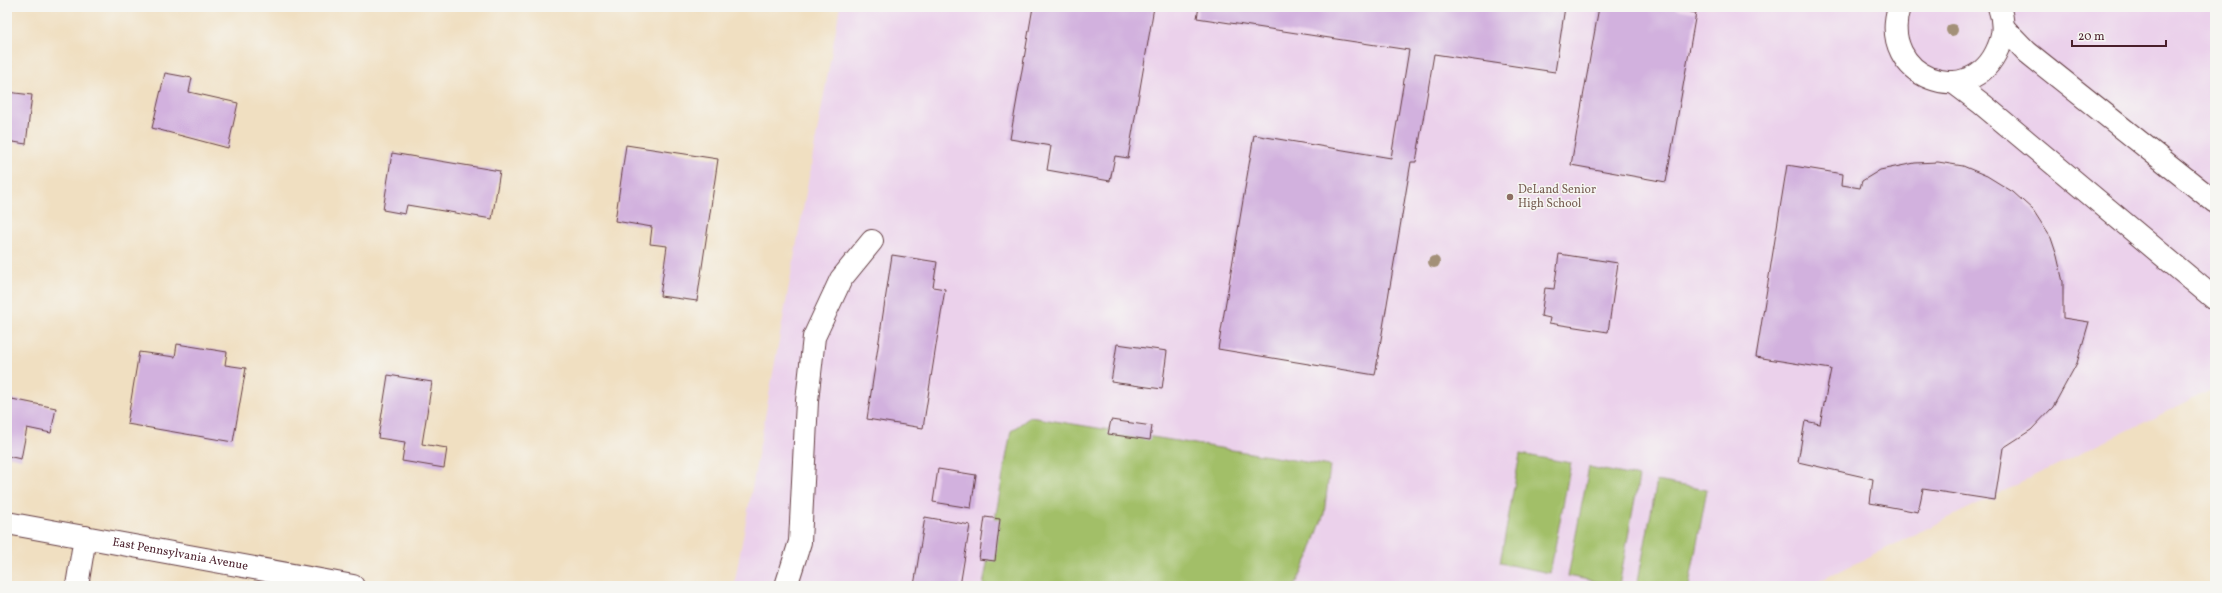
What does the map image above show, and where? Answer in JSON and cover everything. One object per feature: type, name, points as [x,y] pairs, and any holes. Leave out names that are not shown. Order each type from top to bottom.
[{"type":"street","points":[[1899,7],[1895,19],[1895,37],[1901,54],[1919,73],[1931,79],[1953,82],[1965,80],[1982,71],[1995,57],[2002,41],[2001,17]]},
{"type":"street","points":[[2001,17],[2027,52],[2215,202]]},
{"type":"street","points":[[1953,82],[1988,109],[2215,299]]},
{"type":"street","points":[[786,586],[800,542],[807,401],[814,336],[841,279],[872,241]]},
{"type":"street","name":"East Pennsylvania Avenue","points":[[7,523],[353,586]]},
{"type":"street","points":[[77,586],[85,537]]},
{"type":"shaded area","name":"DeLand Senior High School","points":[[840,7],[2215,7],[2215,388],[1809,586],[734,586]]},
{"type":"green space","points":[[1030,417],[1330,466],[1324,514],[1309,556],[1295,586],[983,586],[1011,431]]},
{"type":"green space","points":[[1520,454],[1571,463],[1550,573],[1500,563]]},
{"type":"green space","points":[[1589,467],[1639,477],[1619,586],[1568,576]]},
{"type":"green space","points":[[1657,481],[1707,490],[1689,586],[1637,586]]},
{"type":"building","points":[[1033,7],[1154,7],[1128,158],[1115,156],[1110,181],[1047,170],[1051,146],[1010,139]]},
{"type":"building","points":[[1199,7],[1565,7],[1555,72],[1434,54],[1416,162],[1411,162],[1375,375],[1218,349],[1254,135],[1391,158],[1409,50],[1197,18]]},
{"type":"building","points":[[1599,7],[1676,7],[1676,9],[1696,13],[1666,182],[1571,165]]},
{"type":"building","points":[[165,73],[192,78],[189,92],[238,103],[228,148],[152,128]]},
{"type":"building","points":[[7,92],[32,95],[26,144],[7,141]]},
{"type":"building","points":[[626,145],[718,159],[697,301],[660,296],[667,246],[650,244],[652,227],[615,221]]},
{"type":"building","points":[[392,153],[500,171],[492,219],[407,205],[405,214],[383,210]]},
{"type":"building","points":[[1938,162],[1963,166],[1987,176],[2013,192],[2033,210],[2051,238],[2057,256],[2063,282],[2063,318],[2089,322],[2077,363],[2053,407],[2031,430],[2003,448],[1995,500],[1923,489],[1918,512],[1870,503],[1873,479],[1798,462],[1805,421],[1820,424],[1831,369],[1756,357],[1787,165],[1843,174],[1842,185],[1860,188],[1862,181],[1880,170],[1915,163]]},
{"type":"building","points":[[1559,254],[1618,263],[1608,332],[1549,323],[1550,318],[1541,316],[1545,288],[1554,289]]},
{"type":"building","points":[[892,255],[937,262],[933,287],[945,289],[923,428],[867,419]]},
{"type":"building","points":[[177,344],[227,352],[225,365],[246,368],[233,442],[127,424],[139,352],[175,357]]},
{"type":"building","points":[[1117,344],[1167,351],[1162,389],[1111,382]]},
{"type":"building","points":[[388,375],[432,382],[422,444],[447,448],[444,468],[402,461],[405,442],[378,438]]},
{"type":"building","points":[[7,398],[56,408],[51,433],[27,428],[21,459],[7,456]]},
{"type":"building","points":[[1111,420],[1152,426],[1150,440],[1108,434]]},
{"type":"building","points":[[938,469],[976,475],[971,508],[933,502]]},
{"type":"building","points":[[925,517],[970,525],[960,586],[914,586]]},
{"type":"building","points":[[985,517],[1000,519],[995,561],[979,559]]},
{"type":"place","name":"DeLand Senior High School","points":[[1510,197]]}]
